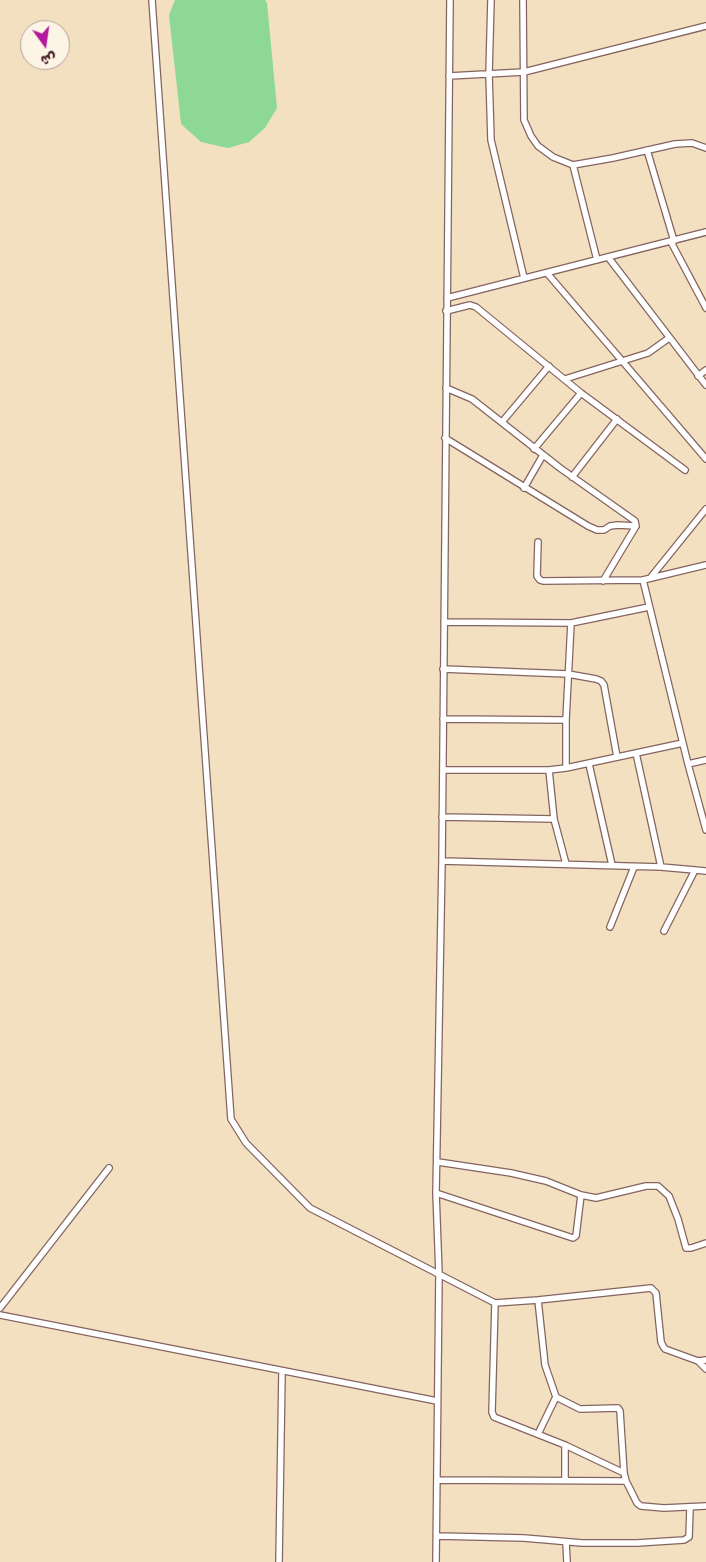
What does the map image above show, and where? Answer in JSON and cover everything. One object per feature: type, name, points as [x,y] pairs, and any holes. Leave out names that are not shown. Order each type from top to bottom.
[{"type":"street","points":[[152,0],[231,1119],[246,1143],[310,1208],[495,1303],[651,1288],[656,1293],[662,1346],[666,1350],[698,1360],[706,1360]]},
{"type":"street","points":[[436,1562],[439,1274],[436,1193],[442,861],[450,0]]},
{"type":"street","points":[[490,0],[489,74],[491,140],[524,278]]},
{"type":"street","points":[[523,0],[524,120],[538,146],[553,157],[574,165],[675,144],[703,143],[706,148]]},
{"type":"street","points":[[449,76],[524,72],[706,26]]},
{"type":"street","points":[[647,150],[672,241],[706,308]]},
{"type":"street","points":[[574,165],[597,260]]},
{"type":"street","points":[[447,298],[706,232]]},
{"type":"street","points":[[608,257],[706,386]]},
{"type":"street","points":[[546,273],[706,459]]},
{"type":"street","points":[[446,312],[470,305],[476,307],[581,393],[685,470]]},
{"type":"street","points":[[565,379],[648,353],[669,338]]},
{"type":"street","points":[[502,422],[549,366]]},
{"type":"street","points":[[698,376],[706,370]]},
{"type":"street","points":[[446,388],[472,399],[534,449],[635,521],[636,526],[603,581]]},
{"type":"street","points":[[534,449],[581,393]]},
{"type":"street","points":[[572,477],[617,419]]},
{"type":"street","points":[[445,438],[588,526],[597,530],[604,530],[618,524],[636,526]]},
{"type":"street","points":[[524,488],[543,455]]},
{"type":"street","points":[[651,577],[706,509]]},
{"type":"street","points":[[538,542],[537,576],[543,581],[643,580],[706,565]]},
{"type":"street","points":[[643,580],[706,830]]},
{"type":"street","points":[[444,622],[571,623],[649,607]]},
{"type":"street","points":[[566,768],[566,720],[571,623]]},
{"type":"street","points":[[443,669],[568,674],[601,681],[604,686],[617,757]]},
{"type":"street","points":[[443,719],[566,720]]},
{"type":"street","points":[[443,770],[548,770],[566,768],[683,743]]},
{"type":"street","points":[[636,753],[661,867]]},
{"type":"street","points":[[688,764],[706,760]]},
{"type":"street","points":[[589,764],[612,865]]},
{"type":"street","points":[[548,770],[554,819],[566,864]]},
{"type":"street","points":[[442,817],[554,819]]},
{"type":"street","points":[[442,861],[612,865],[706,871]]},
{"type":"street","points":[[610,927],[634,867]]},
{"type":"street","points":[[664,932],[695,870]]},
{"type":"street","points":[[438,1162],[511,1173],[546,1181],[581,1196],[596,1198],[646,1186],[658,1186],[669,1196],[686,1248],[706,1243]]},
{"type":"street","points":[[0,1308],[109,1168]]},
{"type":"street","points":[[436,1193],[573,1238],[576,1236],[581,1196]]},
{"type":"street","points":[[538,1300],[545,1365],[556,1397],[580,1409],[618,1408],[620,1411],[624,1473],[637,1503],[641,1506],[664,1508],[706,1506]]},
{"type":"street","points":[[495,1303],[492,1415],[565,1445],[624,1473]]},
{"type":"street","points":[[0,1315],[437,1401]]},
{"type":"street","points":[[698,1360],[706,1369]]},
{"type":"street","points":[[279,1562],[282,1372]]},
{"type":"street","points":[[538,1434],[556,1397]]},
{"type":"street","points":[[565,1445],[565,1480]]},
{"type":"street","points":[[437,1480],[626,1481]]},
{"type":"street","points":[[437,1536],[524,1538],[566,1542],[637,1543],[684,1540],[689,1537],[690,1508]]},
{"type":"street","points":[[566,1542],[567,1562]]},
{"type":"green space","points":[[175,0],[265,0],[267,3],[277,108],[265,128],[249,142],[228,148],[201,142],[181,124],[169,15]]}]
